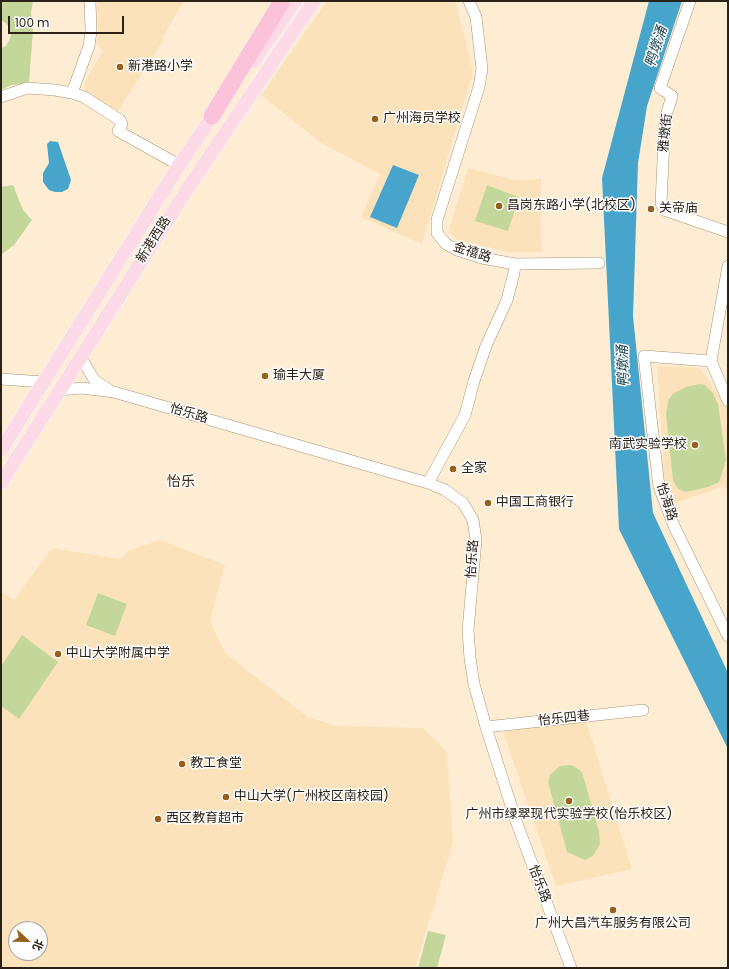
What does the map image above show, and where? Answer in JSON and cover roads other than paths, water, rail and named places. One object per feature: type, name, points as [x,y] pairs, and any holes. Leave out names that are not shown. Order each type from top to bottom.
[{"type":"highway","points":[[212,116],[282,1]]},
{"type":"main road","points":[[212,116],[219,95],[232,69],[274,1]]},
{"type":"main road","name":"新港西路","points":[[1,450],[179,165],[212,116],[259,54],[295,1]]},
{"type":"main road","name":"新港西路","points":[[1,483],[190,184],[314,1]]},
{"type":"street","points":[[72,93],[89,46],[91,31],[90,1]]},
{"type":"street","name":"金禧路","points":[[469,1],[476,17],[482,69],[479,87],[437,220],[437,233],[446,244],[457,250],[489,260],[515,264],[599,263]]},
{"type":"street","name":"雅墩街","points":[[690,1],[660,88],[672,96],[666,119],[660,203],[664,210],[728,232]]},
{"type":"street","points":[[1,97],[27,88],[55,90],[84,97],[120,120],[122,124],[118,131],[179,165]]},
{"type":"street","points":[[428,483],[465,415],[480,364],[512,284],[515,264]]},
{"type":"street","points":[[728,266],[711,362],[728,401]]},
{"type":"street","name":"怡海路","points":[[711,362],[644,356],[659,487],[674,528],[728,636]]},
{"type":"street","points":[[81,358],[88,373],[94,381],[114,392]]},
{"type":"street","points":[[1,379],[44,382]]},
{"type":"street","points":[[60,390],[81,388],[114,392]]},
{"type":"street","name":"怡乐路","points":[[114,392],[428,483],[454,496],[463,503],[472,520],[476,540],[469,605],[468,630],[474,684],[516,821],[571,968]]},
{"type":"street","name":"怡乐四巷","points":[[486,727],[643,710]]},
{"type":"water","name":"鸭墩涌","points":[[649,1],[682,1],[647,106],[638,163],[633,316],[653,513],[728,673],[728,749],[619,529],[602,178]]},
{"type":"water","points":[[50,141],[58,142],[71,180],[68,189],[62,192],[49,190],[43,182],[43,173],[49,163],[47,144]]},
{"type":"water","points":[[393,165],[419,175],[397,228],[370,217]]},
{"type":"place","name":"新港路小学","points":[[120,67]]},
{"type":"place","name":"广州海员学校","points":[[375,119]]},
{"type":"place","name":"昌岗东路小学(北校区)","points":[[499,206]]},
{"type":"place","name":"关帝庙","points":[[651,209]]},
{"type":"place","name":"瑜丰大厦","points":[[265,376]]},
{"type":"place","name":"南武实验学校","points":[[695,445]]},
{"type":"place","name":"全家","points":[[453,469]]},
{"type":"place","name":"中国工商银行","points":[[488,503]]},
{"type":"place","name":"中山大学附属中学","points":[[58,654]]},
{"type":"place","name":"教工食堂","points":[[182,764]]},
{"type":"place","name":"中山大学(广州校区南校园)","points":[[226,797]]},
{"type":"place","name":"广州市绿翠现代实验学校(怡乐校区)","points":[[569,801]]},
{"type":"place","name":"西区教育超市","points":[[158,819]]},
{"type":"place","name":"广州大昌汽车服务有限公司","points":[[613,910]]},
{"type":"district","name":"怡乐","points":[[181,482]]}]
